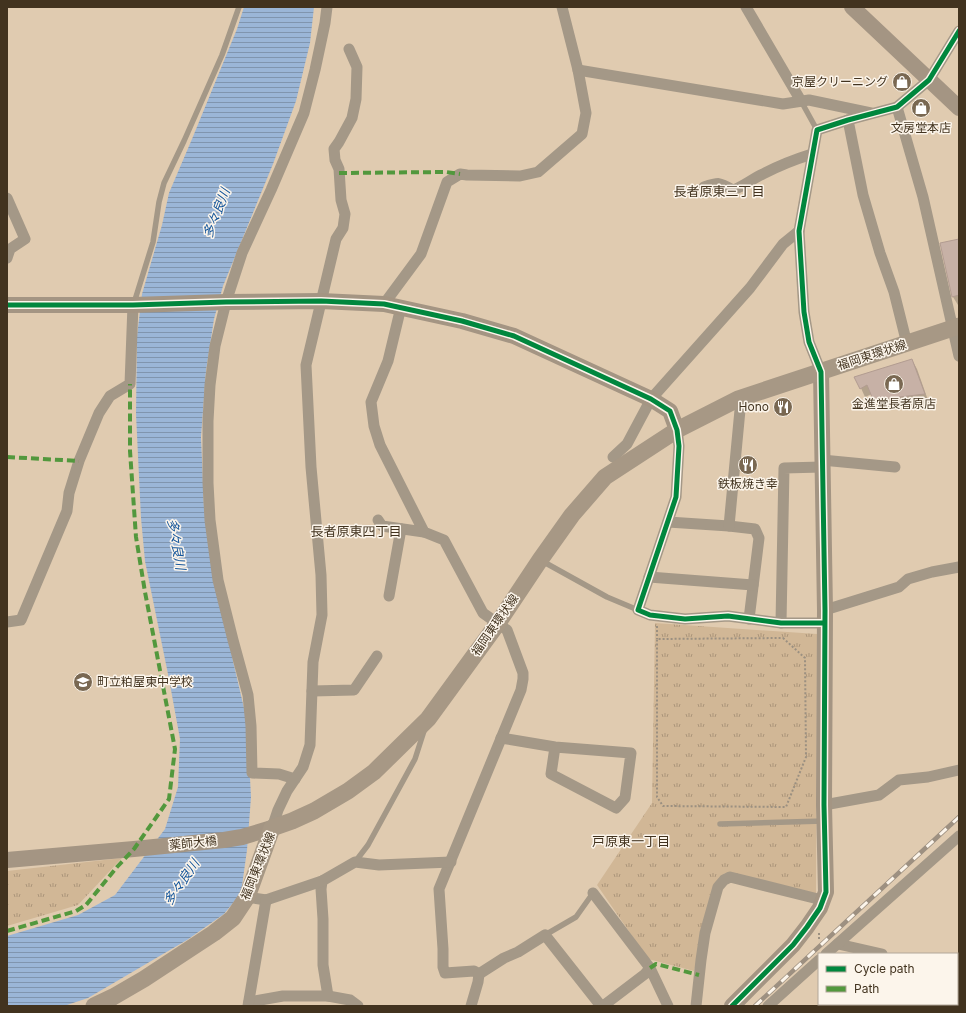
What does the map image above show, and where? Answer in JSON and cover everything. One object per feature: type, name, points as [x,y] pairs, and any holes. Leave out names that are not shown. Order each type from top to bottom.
[{"type":"main road","name":"福岡東環状線","points":[[94,1006],[144,979],[214,933],[233,918],[248,897],[272,828],[314,811],[348,791],[374,772],[428,719],[498,623],[572,515],[605,477],[677,430],[738,399],[956,328]]},
{"type":"street","points":[[295,779],[279,774],[252,773],[251,726],[248,695],[218,580],[210,520],[208,483],[208,421],[210,385],[215,346],[226,302],[242,253],[304,113],[326,23],[327,7]]},
{"type":"street","points":[[384,304],[421,254],[447,182],[460,174],[467,176],[520,176],[538,172],[582,134],[586,113],[578,70],[562,7]]},
{"type":"street","points":[[746,7],[801,101]]},
{"type":"street","points":[[852,7],[959,108]]},
{"type":"street","points":[[732,1006],[793,945],[820,908],[826,892],[820,372],[809,342],[804,312],[799,231],[817,130],[897,107],[930,80],[959,31]]},
{"type":"street","points":[[272,828],[286,791],[303,767],[310,745],[313,662],[322,615],[321,575],[311,467],[306,364],[336,239],[343,228],[345,214],[341,200],[339,169],[335,160],[334,149],[352,118],[356,99],[357,67],[349,49]]},
{"type":"street","points":[[578,70],[783,104],[809,100],[874,113]]},
{"type":"street","points":[[897,107],[924,197],[956,328],[959,356]]},
{"type":"street","points":[[848,120],[863,195],[880,253],[894,292],[907,344]]},
{"type":"street","points":[[704,187],[715,183],[721,184],[733,190],[762,174],[812,154]]},
{"type":"street","points":[[7,198],[25,239],[10,249],[7,258]]},
{"type":"street","points":[[613,457],[627,444],[651,399],[750,288],[783,244],[799,231]]},
{"type":"street","points":[[7,305],[133,305],[321,301],[384,304],[462,321],[514,336],[651,399],[670,411],[677,430],[679,446],[676,497],[638,610],[650,615],[685,619],[728,616],[781,623],[824,616],[900,587],[908,579],[932,572],[959,567]]},
{"type":"street","points":[[7,622],[21,620],[67,511],[69,493],[79,461],[99,413],[110,396],[130,384],[133,305]]},
{"type":"street","points":[[401,307],[388,361],[371,402],[374,426],[380,445],[424,532]]},
{"type":"street","points":[[729,526],[740,410],[738,399]]},
{"type":"street","points":[[781,623],[784,468],[822,464],[895,467]]},
{"type":"street","points":[[378,520],[382,526],[424,532],[444,540],[483,613],[507,630],[523,673],[521,690],[439,889],[443,966],[445,973],[474,971],[479,974]]},
{"type":"street","points":[[668,522],[755,529],[759,538],[749,619]]},
{"type":"street","points":[[389,596],[401,529]]},
{"type":"street","points":[[649,577],[753,585]]},
{"type":"street","points":[[312,691],[354,690],[376,656]]},
{"type":"street","points":[[501,738],[555,748],[631,753],[625,798],[616,808],[551,774],[555,748]]},
{"type":"street","points":[[824,805],[880,795],[899,780],[928,777],[959,770]]},
{"type":"street","name":"薬師大橋","points":[[7,860],[224,840],[252,835],[272,828]]},
{"type":"street","points":[[827,953],[959,836]]},
{"type":"street","points":[[248,897],[266,900],[322,881],[355,862],[379,865],[451,862]]},
{"type":"street","points":[[696,1006],[705,933],[718,887],[724,880],[730,877],[822,900]]},
{"type":"street","points":[[322,881],[323,965],[328,996]]},
{"type":"street","points":[[593,894],[650,968],[668,1006]]},
{"type":"street","points":[[266,900],[248,1004],[284,996],[328,996],[350,1000],[358,1006]]},
{"type":"street","points":[[479,974],[545,935],[602,1006],[645,974],[650,968]]},
{"type":"street","points":[[838,944],[878,953]]},
{"type":"street","points":[[768,1006],[818,961]]},
{"type":"street","points":[[472,1006],[479,974]]},
{"type":"lane","points":[[133,305],[153,242],[158,202],[164,183],[222,55],[239,7]]},
{"type":"lane","points":[[801,101],[817,130]]},
{"type":"lane","points":[[540,560],[607,597],[638,610]]},
{"type":"lane","points":[[355,862],[368,844],[415,759],[428,719]]},
{"type":"lane","points":[[720,824],[824,821]]},
{"type":"lane","points":[[545,935],[576,917],[593,894]]},
{"type":"path","points":[[783,638],[805,658],[806,757],[786,807],[663,806],[657,797],[657,639],[783,638]]},
{"type":"green space","points":[[655,623],[817,634],[816,895],[725,873],[717,884],[694,971],[648,959],[597,885],[652,803]]},
{"type":"green space","points":[[122,858],[78,905],[7,926],[7,871]]},
{"type":"water","name":"多々良川","points":[[244,7],[314,7],[310,43],[296,101],[273,164],[223,286],[214,319],[206,371],[201,437],[204,508],[233,661],[247,721],[251,797],[247,850],[241,893],[224,914],[187,940],[88,998],[64,1006],[7,1006],[7,936],[78,915],[115,895],[165,829],[178,787],[180,739],[145,561],[141,518],[136,414],[137,336],[142,294],[162,225],[169,193],[237,29]]},
{"type":"building","points":[[959,239],[959,295],[952,297],[940,243]]},
{"type":"building","points":[[912,359],[925,394],[883,399],[874,402],[867,385],[860,389],[854,377]]},
{"type":"railway","points":[[755,1006],[959,817]]},
{"type":"marked path","points":[[339,173],[446,172],[460,174]]},
{"type":"marked path","points":[[7,931],[76,911],[86,905],[134,849],[169,799],[175,749],[136,537],[130,451],[130,384]]},
{"type":"marked path","points":[[7,457],[79,461]]},
{"type":"marked path","points":[[650,968],[656,964],[699,975]]},
{"type":"cycle path","points":[[732,1006],[793,945],[820,908],[826,892],[824,805],[825,610],[821,372],[809,342],[804,312],[799,231],[817,130],[897,107],[929,80],[959,31]]},
{"type":"cycle path","points":[[7,305],[133,305],[321,301],[384,304],[462,321],[514,336],[651,399],[670,411],[677,430],[679,446],[676,497],[638,610],[650,615],[685,619],[728,616],[781,623],[824,623]]},
{"type":"place","name":"京屋クリーニング","points":[[902,82]]},
{"type":"place","name":"文房堂本店","points":[[921,108]]},
{"type":"place","name":"金進堂長者原店","points":[[894,384]]},
{"type":"place","name":"Hono","points":[[783,407]]},
{"type":"place","name":"鉄板焼き幸","points":[[748,465]]},
{"type":"place","name":"町立粕屋東中学校","points":[[83,682]]},
{"type":"district","name":"長者原東三丁目","points":[[719,191]]},
{"type":"district","name":"長者原東四丁目","points":[[356,531]]},
{"type":"district","name":"戸原東一丁目","points":[[631,841]]}]
